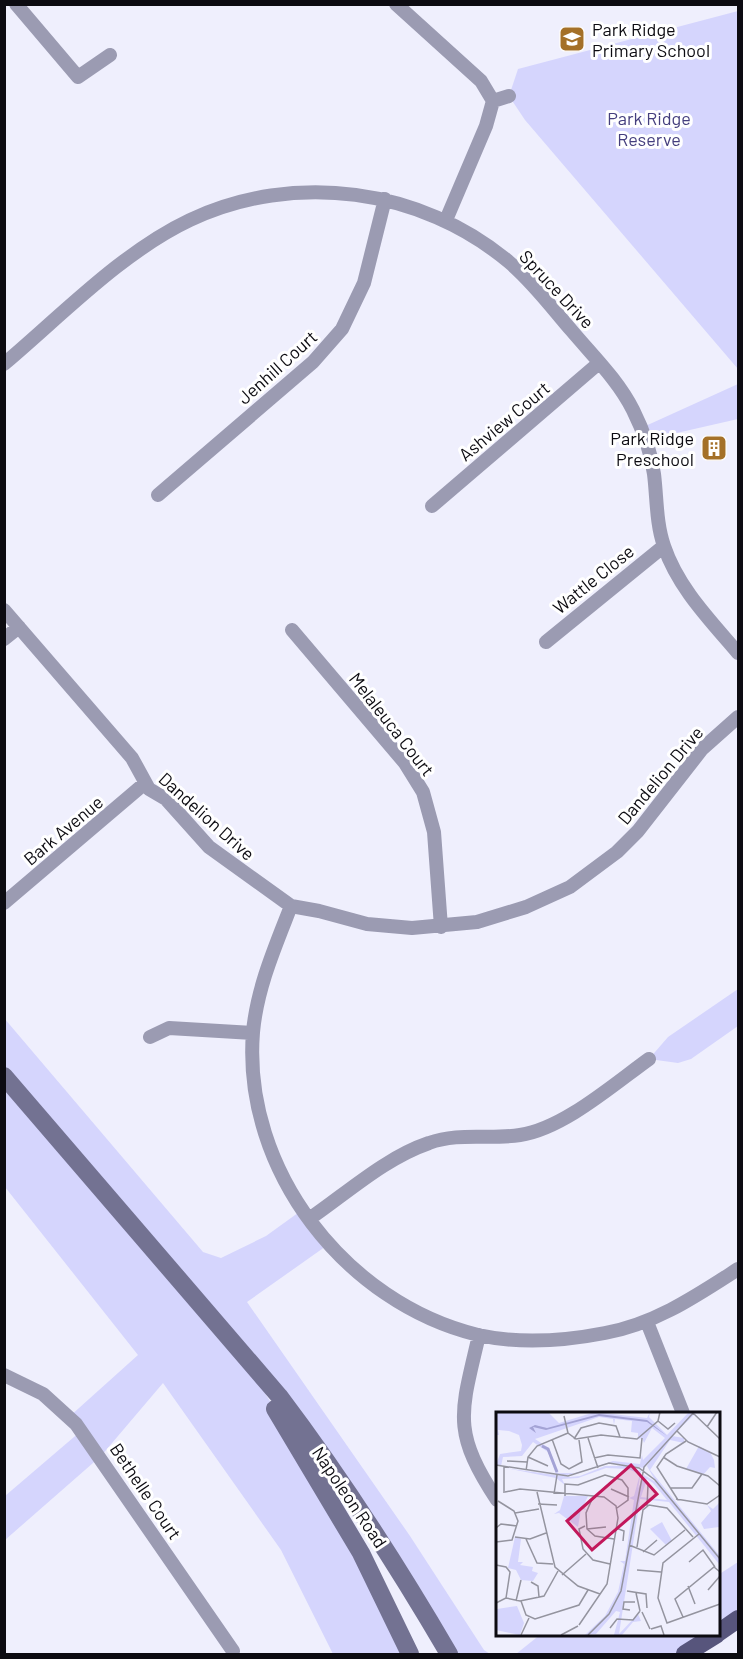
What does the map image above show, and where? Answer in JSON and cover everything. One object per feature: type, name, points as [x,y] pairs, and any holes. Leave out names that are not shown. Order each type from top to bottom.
[{"type":"main road","name":"Napoleon Road","points":[[4,1076],[141,1233],[237,1350],[279,1396],[327,1461],[448,1652]]},
{"type":"main road","name":"Napoleon Road","points":[[237,1350],[296,1442],[356,1545],[410,1654]]},
{"type":"main road","points":[[719,1632],[738,1619]]},
{"type":"main road","points":[[685,1654],[714,1635]]},
{"type":"street","points":[[16,4],[78,77],[110,55]]},
{"type":"street","points":[[396,4],[482,81],[493,101],[486,126],[446,220]]},
{"type":"street","points":[[493,101],[509,96]]},
{"type":"street","name":"Spruce Drive","points":[[4,364],[136,253],[189,220],[229,206],[285,193],[324,192],[385,199],[446,220],[484,243],[511,264],[536,289],[624,395],[645,438],[654,474],[657,510],[664,546],[690,595],[738,653]]},
{"type":"street","name":"Jenhill Court","points":[[158,495],[313,362],[342,329],[364,283],[385,199]]},
{"type":"street","name":"Ashview Court","points":[[432,506],[599,363]]},
{"type":"street","name":"Wattle Close","points":[[546,642],[664,546]]},
{"type":"street","name":"Dandelion Drive","points":[[4,610],[132,758],[144,784],[166,799],[192,830],[226,862],[291,906],[388,927],[441,927],[477,922],[518,910],[570,887],[594,870],[638,831],[702,749],[738,717]]},
{"type":"street","points":[[4,639],[19,627]]},
{"type":"street","name":"Melaleuca Court","points":[[292,630],[405,763],[423,792],[434,832],[441,927]]},
{"type":"street","name":"Bark Avenue","points":[[4,903],[144,784]]},
{"type":"street","points":[[291,906],[267,967],[253,1033],[254,1075],[261,1119],[277,1165],[290,1192],[344,1261],[383,1292],[433,1319],[479,1335],[526,1340],[566,1339],[605,1333],[647,1322],[690,1300],[738,1269]]},
{"type":"street","points":[[150,1037],[169,1028],[253,1033]]},
{"type":"street","points":[[309,1219],[412,1149],[448,1138],[521,1135],[538,1130],[570,1114],[649,1059]]},
{"type":"street","points":[[647,1322],[683,1412]]},
{"type":"street","points":[[479,1335],[464,1403],[463,1427],[472,1460],[496,1498]]},
{"type":"street","name":"Bethelle Court","points":[[4,1375],[43,1394],[76,1424],[233,1651]]},
{"type":"green space","name":"Park Ridge Reserve","points":[[738,11],[738,369],[525,120],[509,96],[518,69]]},
{"type":"green space","points":[[738,384],[738,419],[646,440],[641,428]]},
{"type":"green space","points":[[738,989],[738,1026],[691,1059],[678,1063],[649,1059],[668,1037]]},
{"type":"green space","points":[[4,1018],[203,1252],[221,1258],[266,1236],[302,1210],[329,1244],[247,1302],[410,1536],[484,1650],[490,1654],[452,1654],[347,1490],[240,1354],[296,1442],[410,1654],[333,1654],[281,1550],[163,1383],[101,1456],[5,1540],[5,1496],[81,1431],[69,1417],[138,1355],[5,1187]]},
{"type":"green space","points":[[738,1562],[738,1619],[719,1632],[719,1574]]},
{"type":"green space","points":[[540,1635],[715,1635],[685,1654],[516,1654]]},
{"type":"place","name":"Park Ridge Primary School","points":[[572,39]]},
{"type":"place","name":"Park Ridge Preschool","points":[[714,448]]}]
